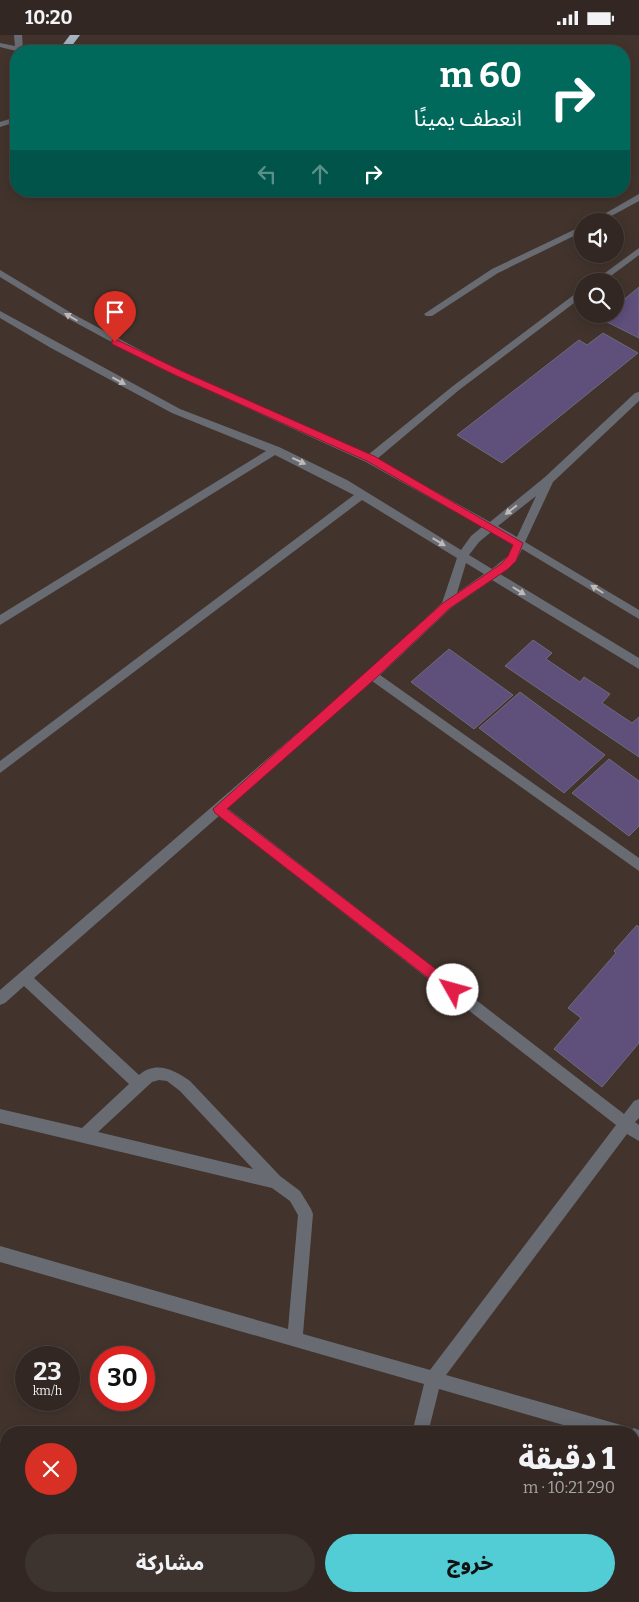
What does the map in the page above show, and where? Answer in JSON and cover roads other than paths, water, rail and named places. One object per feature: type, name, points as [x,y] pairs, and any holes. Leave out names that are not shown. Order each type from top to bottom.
[{"type":"highway","points":[[67,45],[75,35]]},
{"type":"street","points":[[610,213],[639,197]]},
{"type":"street","points":[[429,314],[495,271],[574,233]]},
{"type":"street","points":[[609,273],[639,251]]},
{"type":"street","points":[[0,273],[70,317],[155,362],[370,459],[558,565],[639,615]]},
{"type":"street","points":[[370,459],[456,388],[574,299]]},
{"type":"street","points":[[0,314],[54,347],[176,411],[275,450],[362,494],[639,664]]},
{"type":"street","points":[[447,605],[467,547],[489,527],[549,480],[639,395]]},
{"type":"street","points":[[0,621],[275,450]]},
{"type":"street","points":[[0,999],[372,675],[447,605],[493,575],[512,558],[549,480]]},
{"type":"street","points":[[0,768],[362,494]]},
{"type":"street","points":[[372,675],[639,865]]},
{"type":"street","points":[[219,809],[639,1134]]},
{"type":"street","points":[[25,978],[139,1084]]},
{"type":"street","points":[[84,1136],[148,1076],[159,1072],[171,1075],[185,1086],[276,1181],[295,1196],[306,1214],[295,1339]]},
{"type":"street","points":[[422,1426],[434,1378],[639,1105]]},
{"type":"street","points":[[0,1115],[276,1181]]},
{"type":"street","points":[[0,1254],[597,1426]]}]
